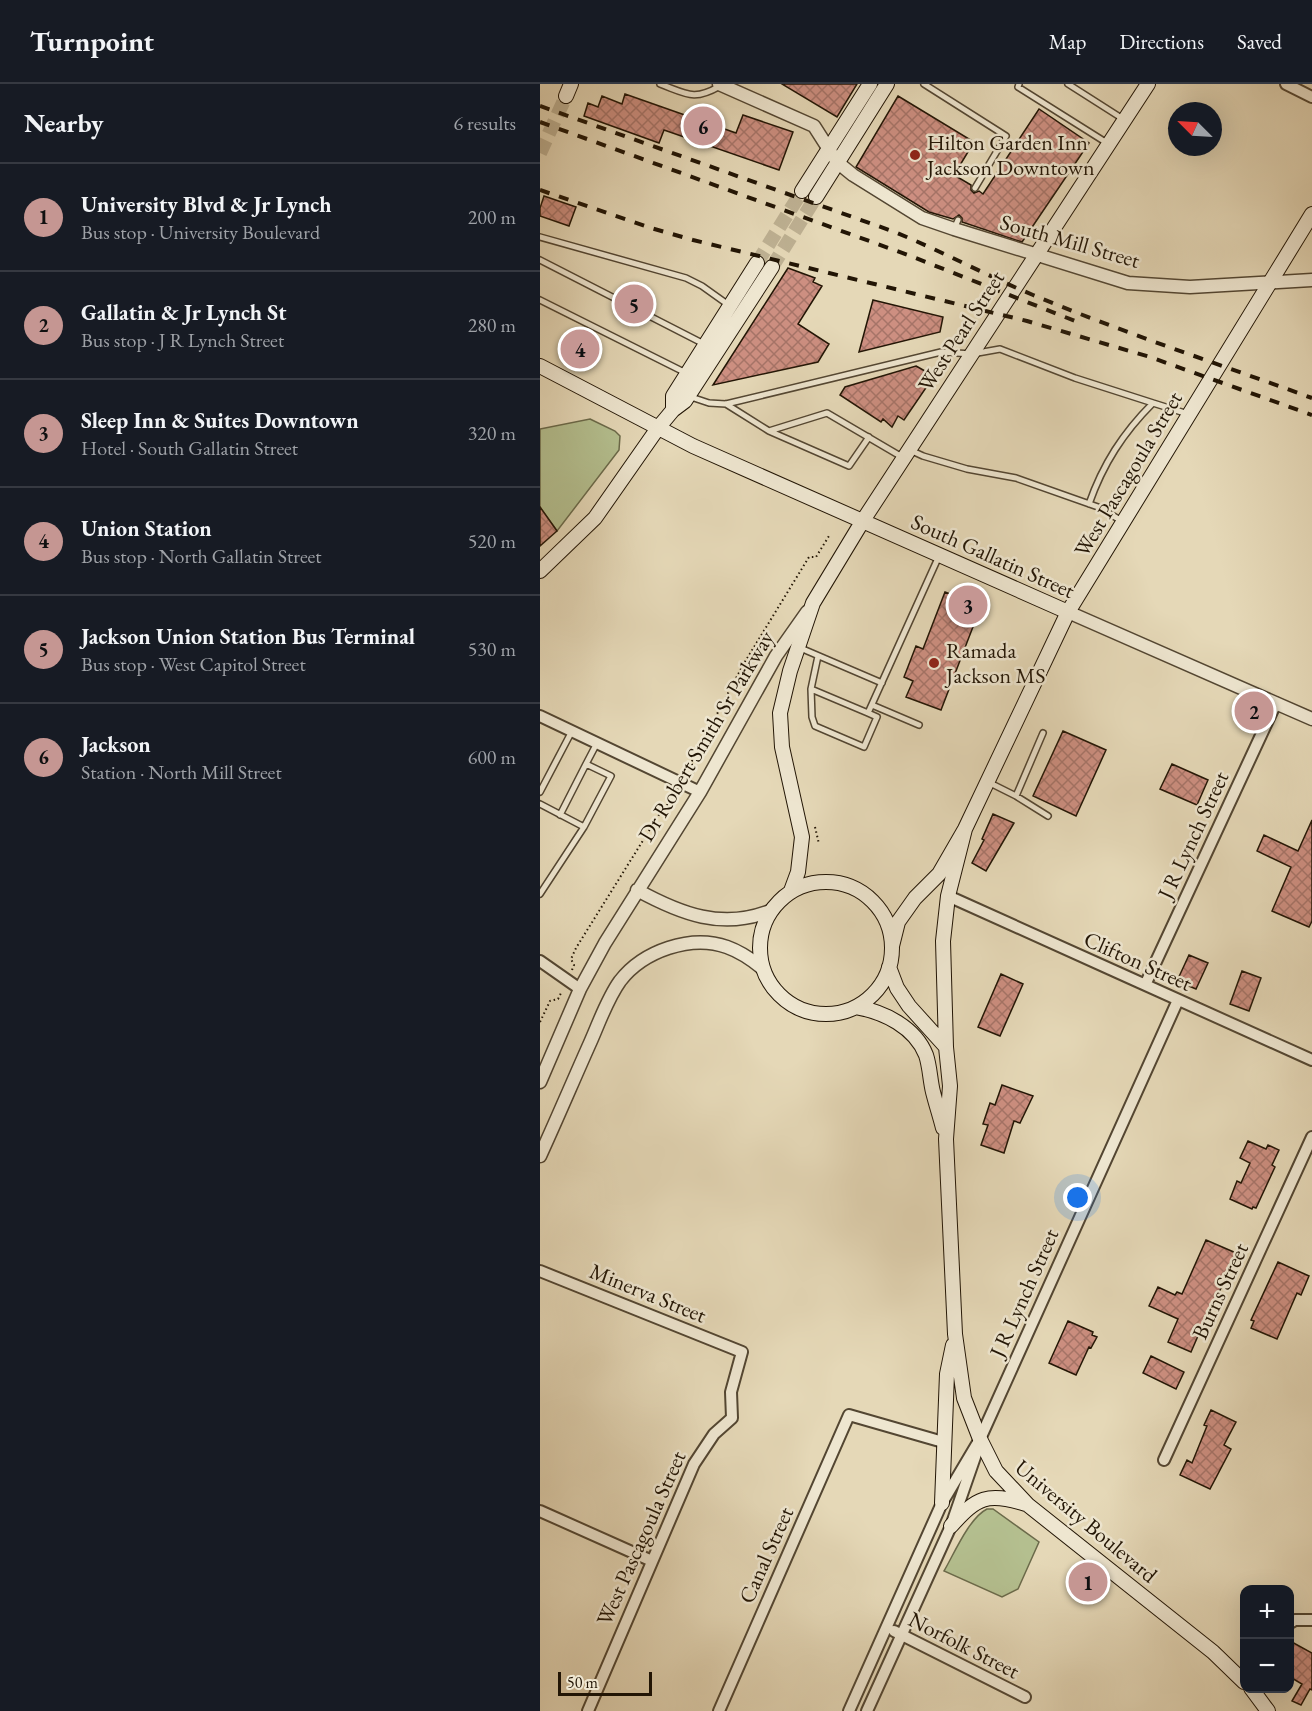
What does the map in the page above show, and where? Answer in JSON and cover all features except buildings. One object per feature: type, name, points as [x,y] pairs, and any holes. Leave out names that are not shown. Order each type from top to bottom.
[{"type":"main road","points":[[802,191],[870,84]]},
{"type":"main road","points":[[816,197],[887,84]]},
{"type":"main road","name":"West Pearl Street","points":[[813,603],[862,522],[1148,84]]},
{"type":"main road","name":"West Pascagoula Street","points":[[892,946],[898,922],[915,898],[939,874],[965,829],[1068,612],[1312,214]]},
{"type":"main road","points":[[540,571],[595,518],[658,428],[673,410],[681,406],[735,311],[757,263]]},
{"type":"main road","points":[[673,410],[673,396],[706,345],[772,267]]},
{"type":"main road","name":"South Gallatin Street","points":[[540,366],[693,446],[1068,612]]},
{"type":"main road","points":[[790,891],[808,884],[825,882],[849,885],[861,891],[880,909],[890,932],[892,946],[890,967],[883,981],[869,999],[856,1007],[832,1014],[814,1014],[795,1007],[778,995],[767,980],[762,968],[759,945],[763,926],[770,911],[790,891],[798,872],[802,837],[782,747],[780,713],[790,671],[813,603]]},
{"type":"main road","name":"West Pascagoula Street","points":[[946,1047],[943,941],[948,896],[965,829]]},
{"type":"main road","points":[[890,967],[897,988],[909,1006],[946,1047]]},
{"type":"main road","name":"University Boulevard","points":[[856,1007],[873,1010],[890,1017],[911,1034],[921,1046],[926,1057],[946,1139]]},
{"type":"main road","name":"University Boulevard","points":[[946,1047],[950,1086],[946,1139],[955,1334],[964,1398],[980,1439],[996,1471],[1028,1505],[1213,1652],[1240,1678]]},
{"type":"main road","points":[[942,1503],[947,1374],[955,1334]]},
{"type":"main road","points":[[951,1526],[967,1508],[980,1500],[1006,1498],[1028,1505]]},
{"type":"main road","name":"University Boulevard","points":[[1254,1693],[1268,1711]]},
{"type":"street","points":[[1286,84],[1312,97]]},
{"type":"street","points":[[720,85],[814,126],[837,162]]},
{"type":"street","name":"South Mill Street","points":[[837,162],[853,175],[922,218],[956,225],[1036,255],[1128,283],[1190,287],[1312,280]]},
{"type":"street","name":"Dr Robert Smith Sr Parkway","points":[[540,1082],[580,989],[637,890],[700,792],[776,656],[813,603]]},
{"type":"street","name":"South Gallatin Street","points":[[1068,612],[1312,719]]},
{"type":"street","name":"J R Lynch Street","points":[[1146,983],[1276,703]]},
{"type":"street","points":[[540,716],[700,792]]},
{"type":"street","points":[[637,890],[661,903],[702,917],[733,920],[755,917],[770,911]]},
{"type":"street","name":"Clifton Street","points":[[948,896],[1146,983],[1178,1000],[1312,1060]]},
{"type":"street","points":[[540,1156],[620,981],[643,960],[688,943],[710,943],[726,946],[747,955],[762,968]]},
{"type":"street","points":[[540,962],[580,989]]},
{"type":"street","name":"J R Lynch Street","points":[[849,1711],[942,1503],[980,1439],[1178,1000]]},
{"type":"street","name":"Burns Street","points":[[1164,1460],[1312,1137]]},
{"type":"street","name":"Minerva Street","points":[[540,1271],[742,1352]]},
{"type":"street","name":"West Pascagoula Street","points":[[588,1711],[694,1464],[714,1434],[732,1418],[731,1392],[742,1352]]},
{"type":"street","name":"Canal Street","points":[[719,1711],[849,1415],[943,1442]]},
{"type":"street","name":"J R Lynch Street","points":[[867,1711],[951,1526],[980,1439]]},
{"type":"street","points":[[540,1511],[652,1561]]},
{"type":"street","points":[[1294,1621],[1312,1620]]},
{"type":"street","name":"Norfolk Street","points":[[886,1627],[1025,1697]]},
{"type":"lane","points":[[660,84],[692,95],[705,95],[720,85]]},
{"type":"lane","points":[[924,84],[1006,136],[975,188]]},
{"type":"lane","points":[[1018,84],[1018,87],[1108,144]]},
{"type":"lane","points":[[1068,84],[1125,120]]},
{"type":"lane","points":[[540,237],[686,278],[702,286],[735,311]]},
{"type":"lane","points":[[540,260],[706,345]]},
{"type":"lane","points":[[540,300],[687,374]]},
{"type":"lane","points":[[688,396],[709,403],[726,404],[940,352],[972,354],[1000,349],[1075,378],[1189,414]]},
{"type":"lane","points":[[1089,504],[1100,475],[1131,425],[1152,403]]},
{"type":"lane","points":[[726,404],[770,431],[849,466],[869,437]]},
{"type":"lane","points":[[770,431],[827,413],[869,437],[907,454],[1016,478],[1098,507],[1123,522]]},
{"type":"lane","points":[[868,713],[940,556]]},
{"type":"lane","points":[[798,647],[882,683]]},
{"type":"lane","points":[[811,689],[876,717],[864,747],[815,726],[812,717],[811,689],[818,656]]},
{"type":"lane","points":[[872,705],[919,725]]},
{"type":"lane","points":[[540,792],[572,731]]},
{"type":"lane","points":[[1016,796],[1043,734]]},
{"type":"lane","points":[[560,815],[597,743]]},
{"type":"lane","points":[[540,894],[584,827],[611,776],[586,764]]},
{"type":"lane","points":[[987,782],[1016,796],[1048,816]]},
{"type":"lane","points":[[540,804],[584,827]]},
{"type":"path","points":[[690,780],[695,769],[691,763],[743,665],[809,557],[816,557],[829,536]]},
{"type":"path","points":[[570,975],[574,965],[571,958],[576,948],[662,810],[667,805],[674,805],[681,794]]},
{"type":"path","points":[[815,827],[819,844]]},
{"type":"path","points":[[540,1022],[550,1001],[558,999],[562,990]]},
{"type":"green space","points":[[590,419],[615,431],[620,436],[619,450],[557,531],[540,507],[540,429]]},
{"type":"green space","points":[[987,1509],[993,1509],[1039,1542],[1018,1589],[1002,1597],[944,1571],[968,1528]]},
{"type":"tunnel","points":[[540,153],[566,96]]},
{"type":"tunnel","points":[[757,263],[802,191]]},
{"type":"tunnel","points":[[772,267],[816,197]]},
{"type":"railway","points":[[540,106],[892,231],[1067,309],[1312,398]]},
{"type":"railway","points":[[540,122],[908,255],[1075,321]]},
{"type":"railway","points":[[540,190],[693,240],[1027,321],[1150,357],[1312,415]]},
{"type":"place","name":"Jackson","points":[[703,126]]},
{"type":"place","name":"Hilton Garden Inn Jackson Downtown","points":[[915,155]]},
{"type":"place","name":"Jackson Union Station Bus Terminal","points":[[634,304]]},
{"type":"place","name":"Union Station","points":[[580,349]]},
{"type":"place","name":"Sleep Inn & Suites Downtown","points":[[968,605]]},
{"type":"place","name":"Ramada Jackson MS","points":[[934,663]]},
{"type":"place","name":"Gallatin & Jr Lynch St","points":[[1254,711]]},
{"type":"place","name":"University Blvd & Jr Lynch","points":[[1088,1582]]}]
